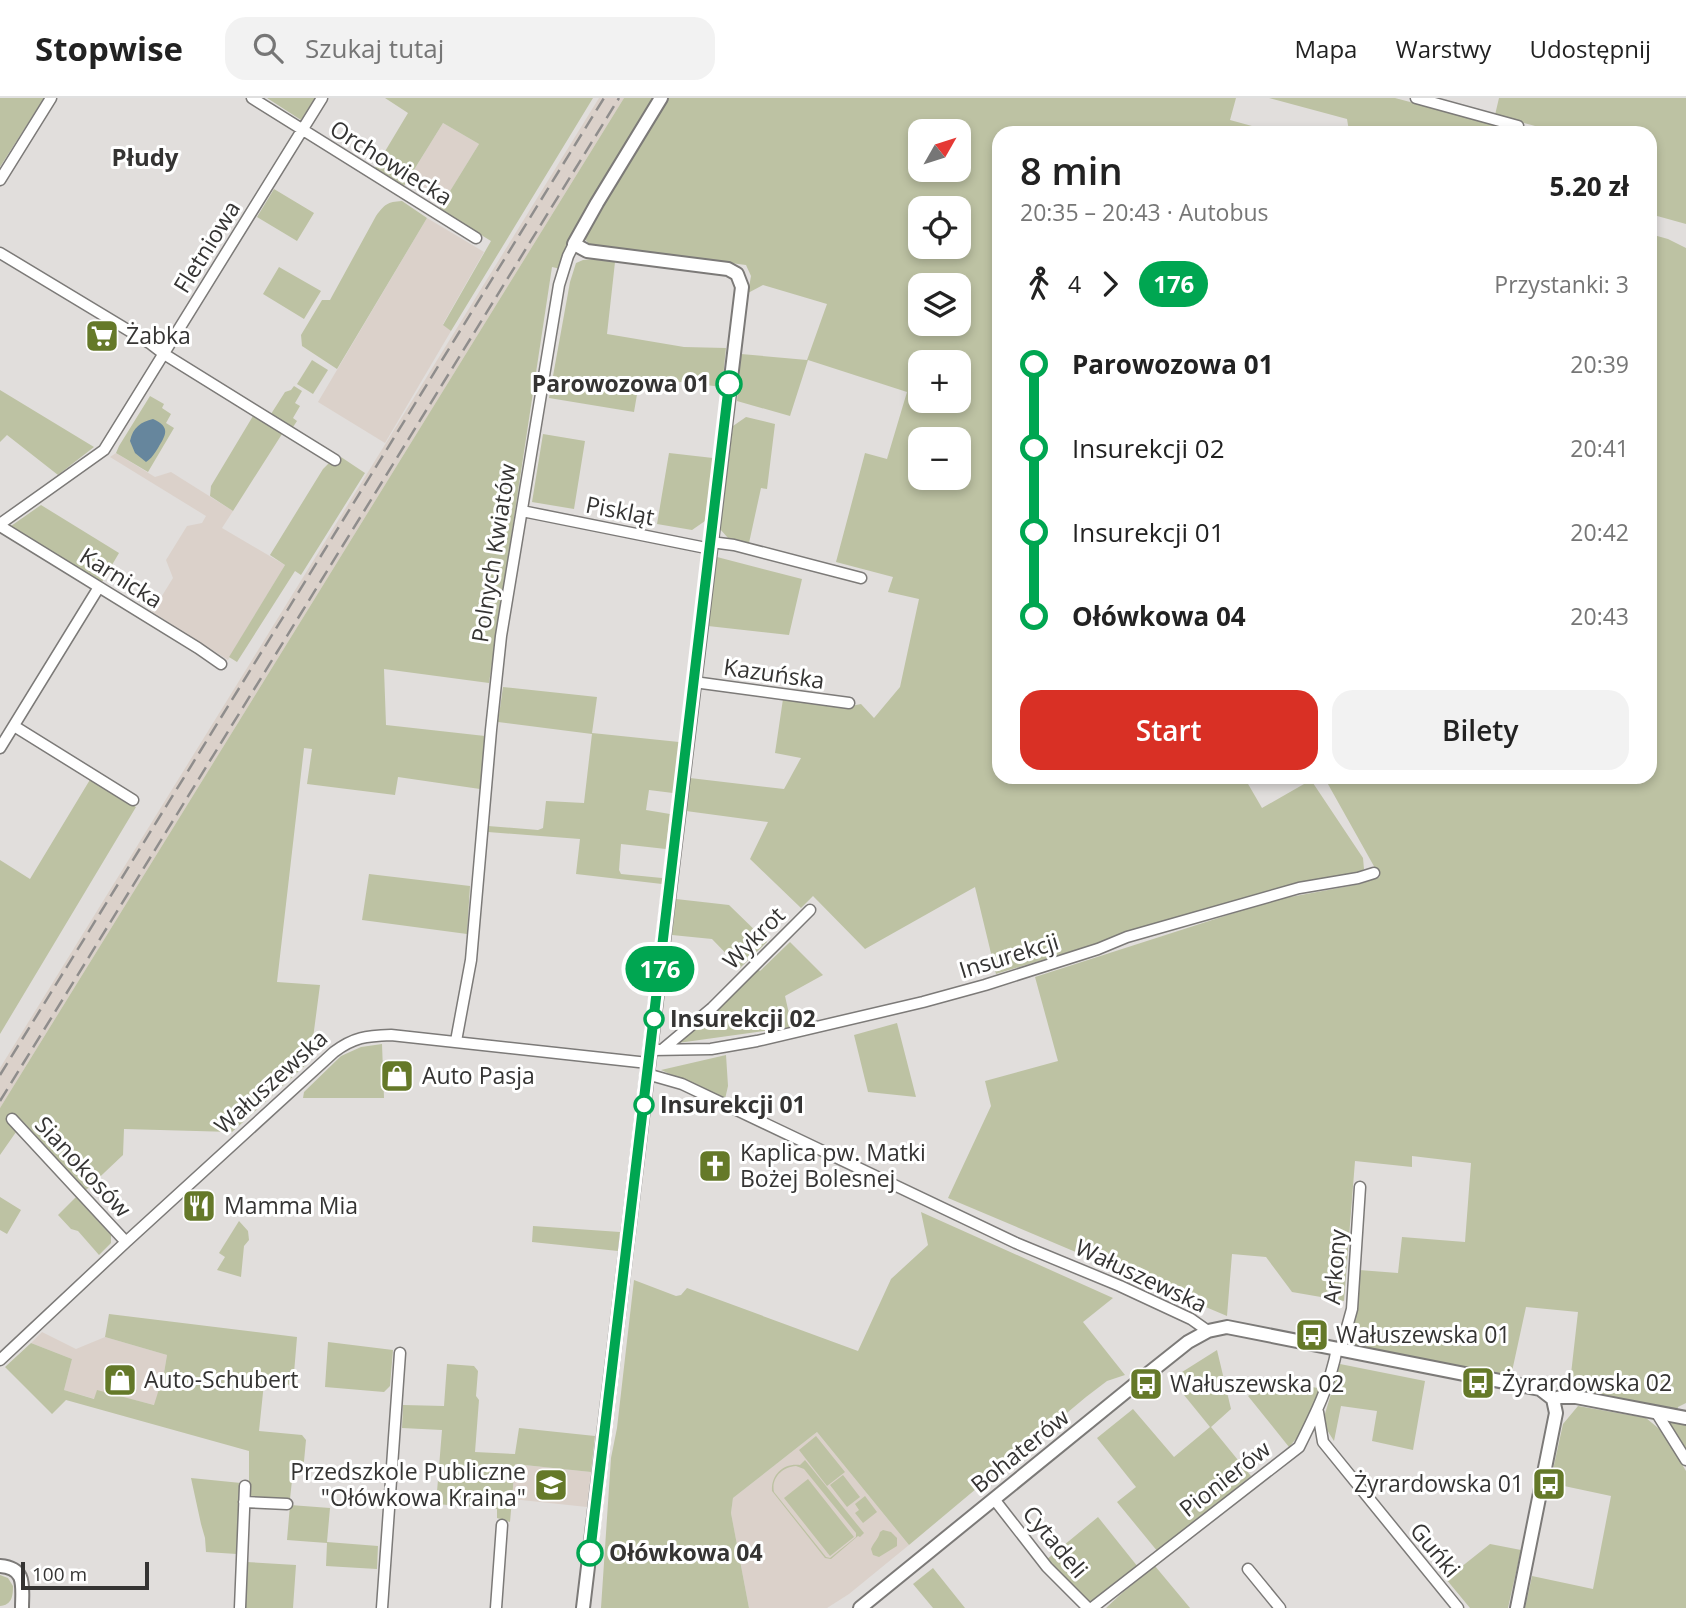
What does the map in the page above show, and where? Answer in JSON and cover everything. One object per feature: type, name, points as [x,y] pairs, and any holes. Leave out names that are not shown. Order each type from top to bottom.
[{"type":"street","points":[[0,180],[51,98]]},
{"type":"street","name":"Orchowiecka","points":[[252,98],[475,238]]},
{"type":"street","name":"Fletniowa","points":[[0,525],[104,450],[322,98]]},
{"type":"street","name":"Polnych Kwiatów","points":[[456,1041],[471,960],[501,636],[559,285],[574,244],[661,98]]},
{"type":"street","points":[[1416,98],[1518,126]]},
{"type":"street","points":[[574,244],[587,251],[727,269],[737,274],[741,287],[694,682],[657,1050],[648,1069],[583,1608]]},
{"type":"street","points":[[0,253],[335,460]]},
{"type":"street","name":"Piskląt","points":[[522,511],[711,545],[733,544],[861,578]]},
{"type":"street","name":"Karnicka","points":[[0,525],[221,664]]},
{"type":"street","points":[[0,748],[99,587]]},
{"type":"street","name":"Kazuńska","points":[[694,682],[849,703]]},
{"type":"street","points":[[14,726],[133,800]]},
{"type":"street","name":"Insurekcji","points":[[657,1050],[711,1049],[757,1041],[911,1005],[985,985],[1128,937],[1299,888],[1374,873]]},
{"type":"street","name":"Wykrot","points":[[657,1050],[704,1015],[810,910]]},
{"type":"street","name":"Wałuszewska","points":[[0,1360],[334,1052],[347,1042],[368,1036],[391,1035],[456,1041],[648,1069],[1016,1243],[1191,1319],[1208,1331],[1227,1327],[1540,1389],[1553,1399],[1561,1396],[1576,1397],[1686,1418]]},
{"type":"street","name":"Sianokosów","points":[[12,1119],[126,1242]]},
{"type":"street","name":"Arkony","points":[[1339,1348],[1352,1309],[1360,1187]]},
{"type":"street","name":"Bohaterów","points":[[860,1608],[1188,1342],[1208,1331]]},
{"type":"street","name":"Pionierów","points":[[1090,1608],[1298,1447],[1318,1411],[1339,1348]]},
{"type":"street","points":[[382,1608],[400,1353]]},
{"type":"street","points":[[1517,1608],[1555,1415],[1553,1399]]},
{"type":"street","name":"Guńki","points":[[1318,1411],[1323,1442],[1458,1608]]},
{"type":"street","points":[[1656,1412],[1686,1460]]},
{"type":"street","points":[[240,1608],[245,1486]]},
{"type":"street","name":"Cytadeli","points":[[994,1499],[1046,1567],[1090,1608]]},
{"type":"street","points":[[244,1502],[288,1504]]},
{"type":"street","points":[[496,1608],[502,1525]]},
{"type":"street","points":[[0,1566],[12,1568],[21,1577],[22,1608]]},
{"type":"street","points":[[1248,1569],[1280,1608]]},
{"type":"shaded area","points":[[599,98],[624,98],[0,1108],[0,1068]]},
{"type":"shaded area","points":[[443,123],[479,144],[441,206],[406,183]]},
{"type":"shaded area","points":[[427,218],[484,252],[443,324],[451,331],[385,443],[318,402]]},
{"type":"shaded area","points":[[116,453],[155,477],[171,472],[233,511],[222,528],[285,565],[228,660],[152,612],[173,578],[166,560],[187,526],[202,523],[206,516],[110,457]]},
{"type":"shaded area","points":[[42,1332],[76,1349],[105,1337],[167,1355],[155,1405],[97,1391],[95,1399],[64,1390],[72,1359],[31,1343]]},
{"type":"shaded area","points":[[817,1432],[909,1545],[849,1594],[827,1608],[749,1608],[731,1513],[733,1498]]},
{"type":"shaded area","name":"Przedszkole Publiczne \"Ołówkowa Kraina\"","points":[[515,1464],[591,1472],[587,1507],[512,1499]]},
{"type":"green space","points":[[0,98],[44,98],[0,167]]},
{"type":"green space","points":[[267,98],[315,98],[301,120]]},
{"type":"green space","points":[[385,98],[593,98],[451,331],[443,325],[491,241],[439,209],[479,144],[443,123],[404,186],[375,168],[408,113]]},
{"type":"green space","points":[[624,98],[657,98],[569,243],[561,269],[552,267],[489,683],[384,669],[386,725],[485,736],[480,789],[398,777],[395,795],[307,784],[312,749],[304,748],[277,982],[320,985],[310,1061],[232,1132],[124,1129],[123,1155],[86,1190],[23,1122],[0,1155],[0,1108]]},
{"type":"green space","points":[[668,98],[1236,98],[1230,120],[1252,126],[992,126],[992,784],[1248,784],[1262,808],[1304,784],[1314,784],[1363,858],[1364,869],[1359,874],[1277,889],[996,974],[975,887],[865,949],[813,896],[801,908],[750,859],[768,822],[686,811],[690,778],[784,789],[801,758],[775,753],[783,699],[846,707],[861,704],[874,718],[900,687],[919,599],[888,592],[893,577],[836,562],[865,453],[887,459],[907,392],[808,360],[790,416],[737,401],[741,354],[807,360],[827,304],[763,285],[748,293],[751,276],[746,265],[590,245],[584,238]]},
{"type":"green space","points":[[1269,98],[1395,98],[1501,126],[1348,126],[1347,119]]},
{"type":"green space","points":[[1499,98],[1686,98],[1686,224],[1657,216],[1657,126],[1535,126],[1495,115]]},
{"type":"green space","points":[[274,189],[314,213],[297,241],[257,217]]},
{"type":"green space","points":[[402,201],[427,218],[337,369],[302,346],[301,335],[322,300],[330,300],[376,216],[387,204]]},
{"type":"green space","points":[[1657,236],[1668,239],[1686,248],[1686,1403],[1678,1407],[1677,1412],[1560,1387],[1560,1381],[1571,1374],[1578,1312],[1526,1307],[1511,1376],[1366,1348],[1347,1341],[1359,1270],[1398,1273],[1402,1237],[1465,1242],[1471,1163],[1412,1156],[1412,1167],[1355,1161],[1344,1301],[1292,1292],[1266,1257],[1232,1254],[1227,1316],[948,1198],[991,1106],[985,1081],[1058,1061],[1035,977],[1274,900],[1360,884],[1380,877],[1328,784],[1657,784]]},
{"type":"green space","points":[[595,259],[615,262],[607,334],[684,347],[726,348],[722,387],[640,377],[634,412],[549,398],[570,282],[576,263]]},
{"type":"green space","points":[[279,267],[321,291],[304,319],[263,294]]},
{"type":"green space","points":[[312,360],[328,370],[313,394],[297,384]]},
{"type":"green space","points":[[294,386],[302,391],[295,403],[300,406],[293,418],[297,421],[293,427],[271,414],[285,392]]},
{"type":"green space","points":[[0,390],[94,447],[58,475],[7,435],[0,442]]},
{"type":"green space","points":[[150,396],[164,404],[162,408],[171,414],[166,423],[174,428],[148,472],[116,453]]},
{"type":"green space","points":[[253,416],[282,434],[233,511],[210,496],[211,486]]},
{"type":"green space","points":[[746,417],[775,424],[767,489],[761,488],[749,543],[728,538],[720,529],[733,426]]},
{"type":"green space","points":[[543,434],[585,441],[574,509],[532,502]]},
{"type":"green space","points":[[669,453],[713,458],[705,521],[692,530],[657,524]]},
{"type":"green space","points":[[341,457],[365,473],[301,575],[295,571],[237,662],[229,657],[285,565],[270,555],[323,469],[328,464],[337,463]]},
{"type":"green space","points":[[41,505],[119,553],[102,582],[11,526]]},
{"type":"green space","points":[[717,557],[802,579],[789,635],[708,626]]},
{"type":"green space","points":[[503,687],[597,697],[592,733],[679,742],[673,793],[649,790],[646,810],[670,814],[666,849],[621,844],[621,874],[662,878],[662,884],[576,874],[580,839],[488,832],[488,826],[538,830],[543,828],[546,801],[584,803],[592,734],[498,722]]},
{"type":"green space","points":[[91,778],[136,807],[0,1034],[0,860],[30,879]]},
{"type":"green space","points":[[369,874],[470,886],[467,934],[362,920]]},
{"type":"green space","points":[[676,899],[729,905],[767,942],[740,968],[712,939],[672,935]]},
{"type":"green space","points":[[790,942],[823,975],[785,996],[792,1027],[678,1043],[755,967],[760,971]]},
{"type":"green space","points":[[897,1023],[916,1097],[868,1092],[854,1035]]},
{"type":"green space","points":[[382,1044],[384,1098],[303,1098],[304,1092],[341,1056],[361,1047]]},
{"type":"green space","points":[[726,1055],[728,1086],[725,1099],[661,1070]]},
{"type":"green space","points":[[0,1197],[21,1210],[7,1234],[0,1230]]},
{"type":"green space","points":[[76,1197],[111,1235],[111,1243],[99,1255],[78,1231],[71,1229],[58,1215]]},
{"type":"green space","points":[[921,1212],[1113,1298],[1083,1322],[1125,1375],[1107,1381],[1086,1397],[909,1545],[817,1432],[733,1498],[731,1513],[749,1608],[601,1608],[611,1458],[617,1428],[634,1280],[676,1296],[681,1295],[687,1288],[858,1351],[891,1279],[928,1245]]},
{"type":"green space","points":[[239,1221],[248,1231],[249,1240],[244,1246],[241,1277],[217,1270],[225,1257],[219,1253]]},
{"type":"green space","points":[[533,1226],[620,1232],[618,1251],[532,1242]]},
{"type":"green space","points":[[109,1314],[297,1337],[293,1385],[264,1383],[259,1431],[302,1435],[306,1440],[303,1472],[293,1471],[290,1499],[284,1501],[252,1498],[249,1494],[249,1451],[66,1400],[52,1414],[5,1367],[31,1343],[72,1359],[64,1390],[94,1399],[97,1390],[154,1405],[167,1355],[105,1337]]},
{"type":"green space","points":[[328,1342],[393,1350],[390,1386],[384,1392],[325,1387]]},
{"type":"green space","points":[[1217,1350],[1231,1409],[1211,1427],[1251,1476],[1158,1552],[1117,1502],[1136,1487],[1097,1438],[1133,1409],[1174,1457],[1210,1427],[1171,1379]]},
{"type":"green space","points":[[447,1364],[474,1366],[478,1371],[475,1452],[515,1454],[519,1428],[595,1436],[591,1472],[515,1464],[510,1522],[497,1518],[497,1509],[436,1504],[442,1430],[402,1428],[403,1405],[444,1406]]},
{"type":"green space","points":[[1340,1364],[1425,1381],[1413,1450],[1372,1441],[1377,1411],[1341,1406],[1334,1441],[1327,1430],[1324,1417]]},
{"type":"green space","points":[[1270,1379],[1323,1389],[1301,1433],[1289,1447],[1248,1396]]},
{"type":"green space","points":[[1578,1406],[1646,1418],[1663,1432],[1686,1471],[1686,1608],[1525,1608],[1532,1576],[1593,1589],[1611,1496],[1550,1483],[1563,1424]]},
{"type":"green space","points":[[1667,1418],[1686,1421],[1686,1452],[1667,1421]]},
{"type":"green space","points":[[816,1436],[845,1472],[827,1486],[799,1450]]},
{"type":"green space","points":[[805,1460],[864,1533],[831,1559],[825,1558],[772,1491],[772,1485],[779,1471],[788,1466],[800,1465]],"holes":[[[796,1466],[804,1469],[856,1533],[856,1537],[830,1558],[826,1557],[774,1492],[774,1482],[782,1471]]]},
{"type":"green space","points":[[843,1475],[860,1497],[847,1507],[830,1485]]},
{"type":"green space","points":[[191,1478],[241,1483],[237,1554],[206,1552]]},
{"type":"green space","points":[[808,1479],[854,1537],[830,1556],[784,1498]]},
{"type":"green space","points":[[865,1496],[877,1512],[863,1523],[855,1513],[859,1510],[855,1504]]},
{"type":"green space","points":[[290,1505],[330,1508],[327,1542],[378,1546],[377,1569],[326,1566],[327,1543],[287,1540]]},
{"type":"green space","points":[[1098,1517],[1138,1567],[1090,1605],[1046,1560]]},
{"type":"green space","points":[[883,1530],[891,1532],[897,1538],[897,1546],[879,1557],[873,1555],[871,1549]]},
{"type":"green space","points":[[1490,1544],[1521,1550],[1508,1608],[1470,1608],[1446,1579]]},
{"type":"green space","points":[[246,1562],[296,1565],[293,1608],[243,1608]]},
{"type":"green space","points":[[1155,1566],[1190,1608],[1106,1608],[1122,1593]]},
{"type":"green space","points":[[933,1568],[965,1608],[933,1608],[913,1584]]},
{"type":"green space","points":[[0,1575],[8,1578],[13,1586],[9,1602],[0,1606]]},
{"type":"water","points":[[153,419],[163,425],[165,435],[146,462],[135,453],[130,441],[138,426]]},
{"type":"railway","points":[[0,1075],[604,98]]},
{"type":"railway","points":[[0,1101],[619,98]]},
{"type":"bus line","name":"176","points":[[590,1553],[729,384]]},
{"type":"place","name":"Żabka","points":[[102,336]]},
{"type":"place","name":"Parowozowa 01","points":[[729,384]]},
{"type":"place","name":"Insurekcji 02","points":[[654,1019]]},
{"type":"place","name":"Auto Pasja","points":[[397,1076]]},
{"type":"place","name":"Insurekcji 01","points":[[644,1105]]},
{"type":"place","name":"Kaplica pw. Matki Bożej Bolesnej","points":[[715,1166]]},
{"type":"place","name":"Mamma Mia","points":[[199,1206]]},
{"type":"place","name":"Wałuszewska 01","points":[[1312,1335]]},
{"type":"place","name":"Auto-Schubert","points":[[120,1380]]},
{"type":"place","name":"Żyrardowska 02","points":[[1478,1383]]},
{"type":"place","name":"Wałuszewska 02","points":[[1146,1384]]},
{"type":"place","name":"Żyrardowska 01","points":[[1549,1484]]},
{"type":"place","name":"Przedszkole Publiczne \"Ołówkowa Kraina\"","points":[[551,1485]]},
{"type":"place","name":"Ołówkowa 04","points":[[590,1553]]},
{"type":"district","name":"Płudy","points":[[145,158]]}]
